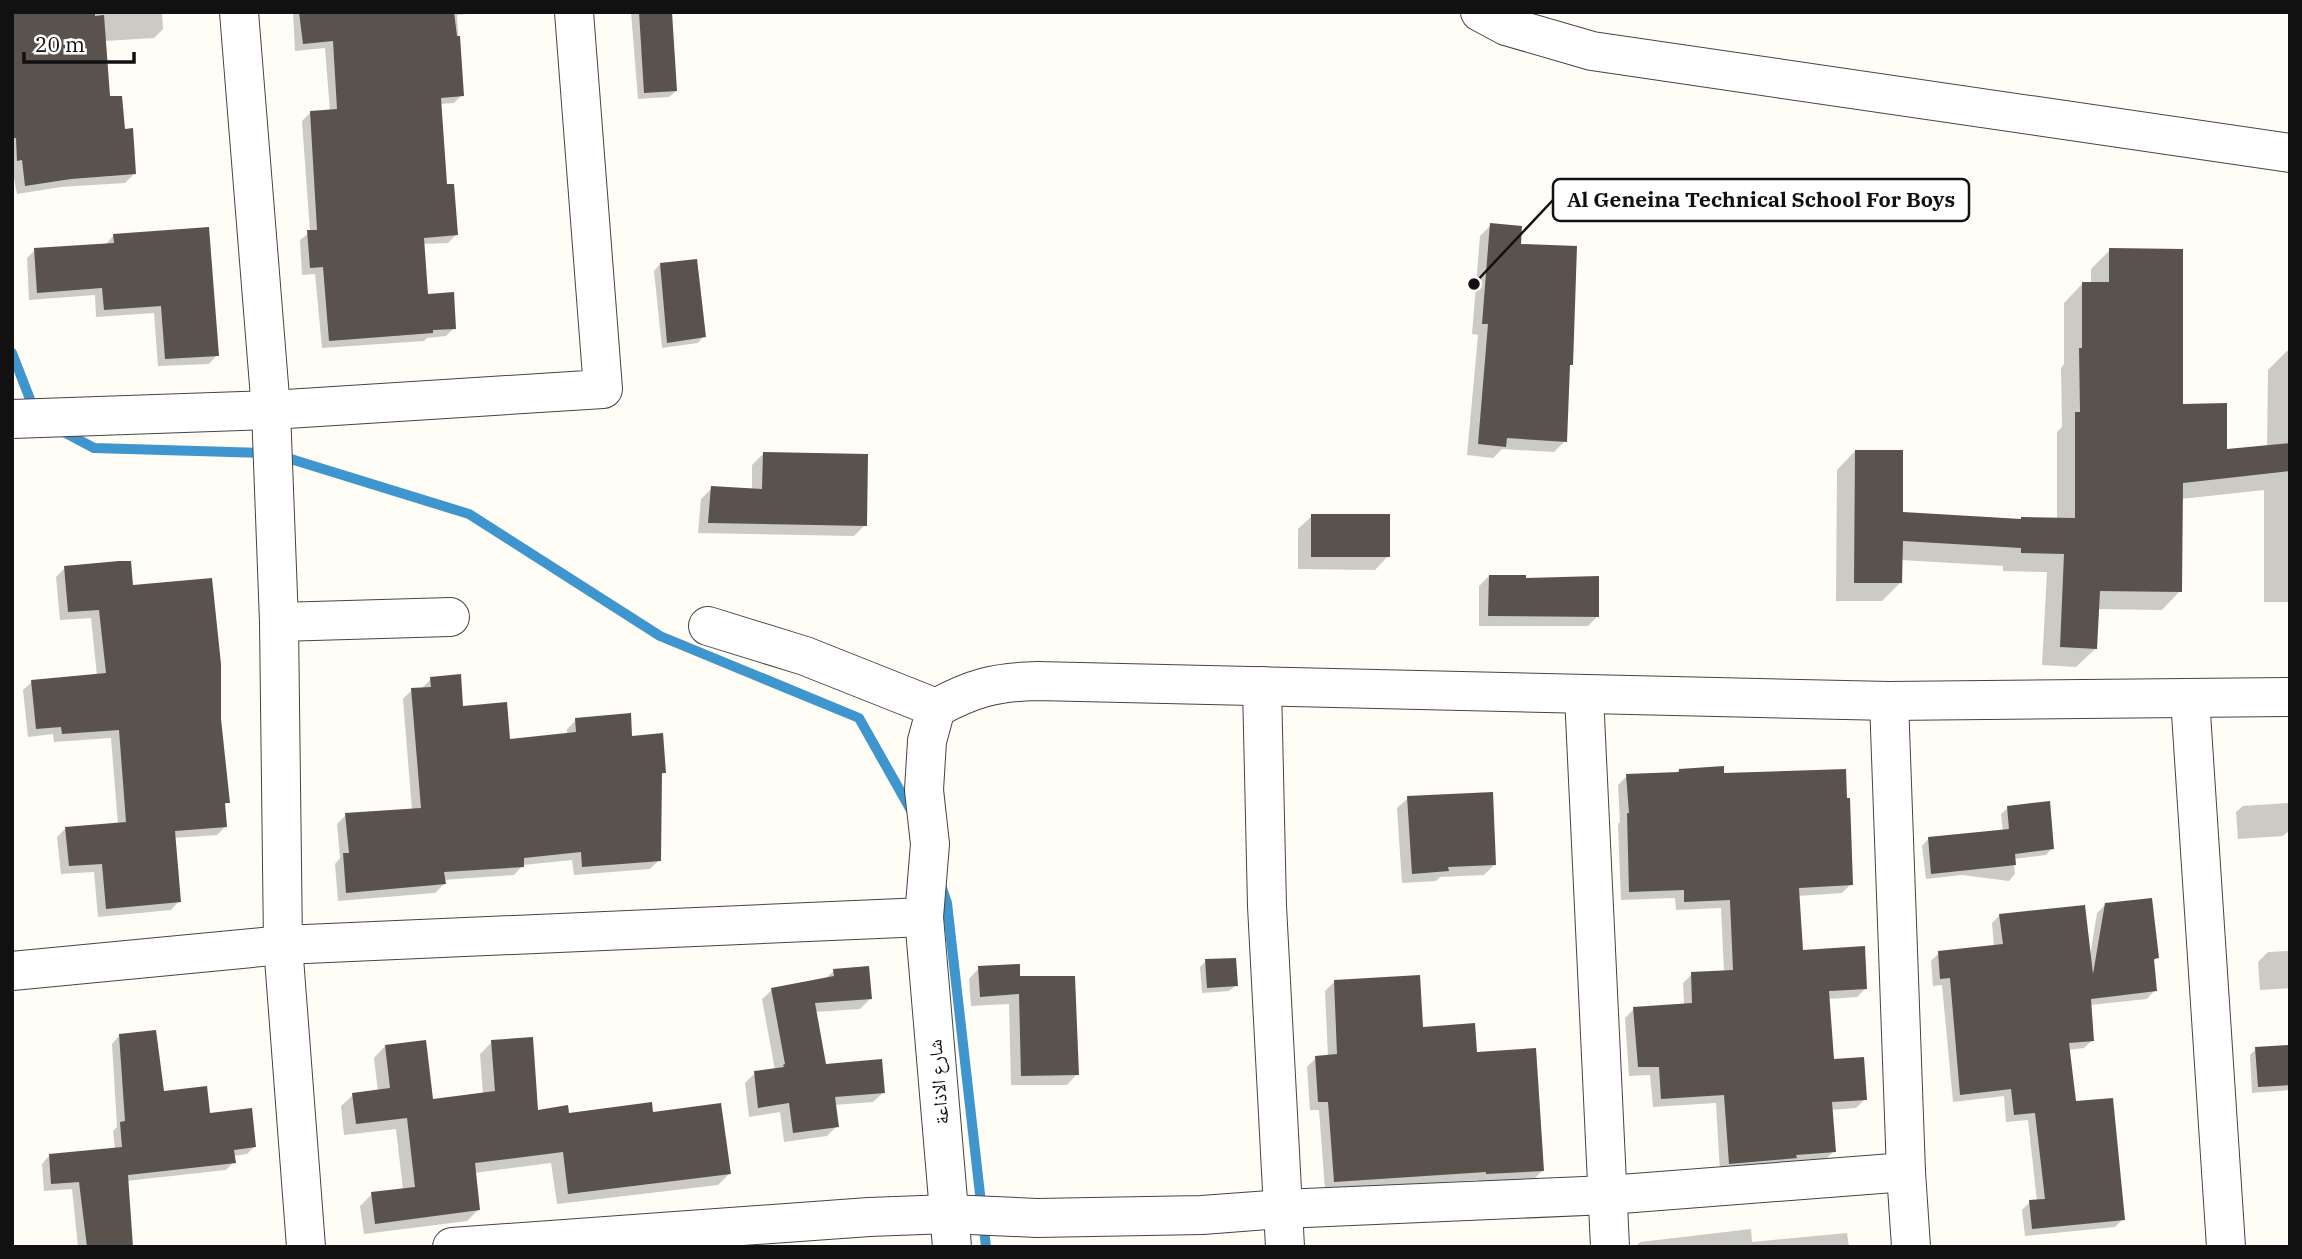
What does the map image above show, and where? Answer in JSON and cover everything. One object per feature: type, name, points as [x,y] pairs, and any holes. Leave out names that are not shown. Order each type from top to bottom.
[{"type":"street","points":[[239,12],[271,410],[279,622],[283,945],[306,1247]]},
{"type":"street","points":[[12,419],[271,410],[603,389],[574,12]]},
{"type":"street","points":[[1480,12],[1506,26],[1592,51],[2290,153]]},
{"type":"street","points":[[279,622],[450,617]]},
{"type":"street","points":[[708,626],[805,656],[936,708],[967,691],[1004,682],[1037,681],[1889,701],[2290,697]]},
{"type":"street","points":[[1262,686],[1267,906],[1285,1247]]},
{"type":"street","points":[[1584,695],[1610,1247]]},
{"type":"street","points":[[2190,698],[2226,1247]]},
{"type":"street","points":[[1889,701],[1911,1247]]},
{"type":"street","name":"شارع الاذاعة","points":[[936,708],[927,741],[924,790],[930,844],[924,917],[951,1231]]},
{"type":"street","points":[[12,971],[283,945],[924,917]]},
{"type":"street","points":[[452,1247],[814,1220],[951,1231],[1037,1218],[1202,1215],[1608,1195],[1906,1172]]},
{"type":"building","points":[[12,12],[95,12],[95,16],[104,15],[110,96],[122,96],[125,129],[133,128],[136,174],[25,186],[22,160],[17,161],[16,138],[12,138]]},
{"type":"building","points":[[299,12],[454,12],[457,36],[460,36],[464,96],[441,98],[447,184],[454,184],[458,235],[424,238],[428,294],[454,292],[456,329],[329,341],[323,267],[310,268],[307,230],[317,230],[310,111],[337,109],[333,41],[303,44]]},
{"type":"building","points":[[639,12],[672,12],[677,91],[644,93]]},
{"type":"building","points":[[1490,223],[1522,226],[1521,244],[1577,246],[1567,442],[1507,438],[1506,447],[1478,444],[1488,324],[1482,324]]},
{"type":"building","points":[[209,227],[219,356],[165,359],[161,306],[104,310],[102,288],[37,293],[34,248],[114,243],[113,234]]},
{"type":"building","points":[[2109,248],[2183,249],[2183,404],[2227,403],[2227,449],[2290,443],[2290,471],[2183,483],[2182,592],[2100,591],[2097,649],[2060,647],[2064,554],[2021,553],[2021,548],[1903,541],[1902,583],[1854,583],[1855,450],[1903,450],[1903,512],[2021,519],[2075,518],[2075,412],[2080,412],[2082,282],[2109,282]]},
{"type":"building","points":[[697,259],[706,337],[667,343],[660,263]]},
{"type":"building","points":[[763,452],[868,454],[867,526],[708,523],[711,486],[762,489]]},
{"type":"building","points":[[1311,514],[1390,514],[1390,557],[1311,557]]},
{"type":"building","points":[[131,561],[133,585],[212,578],[221,664],[221,719],[230,803],[225,803],[227,827],[175,831],[181,902],[106,909],[102,864],[69,866],[65,827],[126,822],[119,730],[62,734],[61,727],[36,729],[31,680],[106,673],[99,610],[68,612],[64,566]]},
{"type":"building","points":[[1489,575],[1526,575],[1526,578],[1599,576],[1599,617],[1488,616]]},
{"type":"building","points":[[461,674],[463,706],[507,702],[510,739],[576,732],[575,718],[631,713],[632,736],[663,733],[666,773],[662,773],[661,861],[582,867],[581,852],[524,858],[524,867],[444,872],[446,884],[346,893],[343,853],[349,853],[345,813],[421,808],[411,688],[431,687],[430,677]]},
{"type":"building","points":[[1724,766],[1724,773],[1846,769],[1847,798],[1850,798],[1853,885],[1799,888],[1803,950],[1865,946],[1867,989],[1829,991],[1834,1059],[1864,1057],[1867,1100],[1832,1102],[1836,1152],[1729,1164],[1724,1095],[1661,1099],[1659,1067],[1638,1067],[1633,1007],[1692,1003],[1691,972],[1733,970],[1730,900],[1684,902],[1684,890],[1629,892],[1626,774],[1679,772],[1679,769]]},
{"type":"building","points":[[1493,792],[1496,865],[1448,867],[1449,871],[1412,874],[1407,796]]},
{"type":"building","points":[[2050,801],[2054,849],[2015,854],[2016,865],[1931,874],[1928,837],[2009,829],[2007,806]]},
{"type":"building","points":[[2152,898],[2159,958],[2154,959],[2157,991],[2091,999],[2094,1041],[2069,1043],[2076,1101],[2113,1098],[2125,1220],[2032,1229],[2029,1200],[2045,1199],[2035,1113],[2014,1115],[2011,1089],[1960,1095],[1950,978],[1940,979],[1938,951],[2003,944],[1999,914],[2085,905],[2093,974],[2105,903]]},
{"type":"building","points":[[1236,958],[1238,986],[1207,988],[1205,959]]},
{"type":"building","points":[[1020,964],[1020,976],[1075,976],[1079,1075],[1021,1076],[1019,994],[980,997],[978,966]]},
{"type":"building","points":[[869,966],[872,999],[815,1003],[826,1064],[882,1059],[885,1093],[835,1097],[839,1127],[793,1133],[789,1103],[758,1108],[754,1071],[784,1067],[785,1064],[771,988],[834,976],[833,969]]},
{"type":"building","points":[[1420,975],[1423,1027],[1475,1023],[1477,1052],[1536,1048],[1544,1171],[1334,1182],[1328,1102],[1318,1102],[1315,1056],[1337,1054],[1334,980]]},
{"type":"building","points":[[156,1030],[164,1091],[207,1086],[210,1113],[252,1108],[256,1147],[234,1150],[236,1163],[128,1175],[133,1247],[87,1247],[79,1182],[51,1184],[49,1154],[122,1147],[120,1122],[125,1121],[119,1034]]},
{"type":"building","points":[[533,1037],[538,1110],[568,1105],[569,1113],[652,1102],[653,1112],[721,1103],[731,1174],[568,1194],[563,1152],[475,1163],[480,1210],[375,1224],[371,1192],[415,1187],[407,1118],[356,1124],[352,1093],[390,1088],[385,1045],[426,1040],[433,1099],[495,1091],[491,1040]]},
{"type":"building","points":[[2290,1045],[2290,1085],[2258,1087],[2255,1047]]},
{"type":"waterway","points":[[12,353],[35,412]]},
{"type":"waterway","points":[[62,431],[94,448],[265,453]]},
{"type":"waterway","points":[[281,456],[469,514],[660,636],[859,718],[912,812]]},
{"type":"waterway","points":[[941,885],[947,903],[986,1247]]},
{"type":"place","name":"Al Geneina Technical School For Boys","points":[[1474,284]]}]
